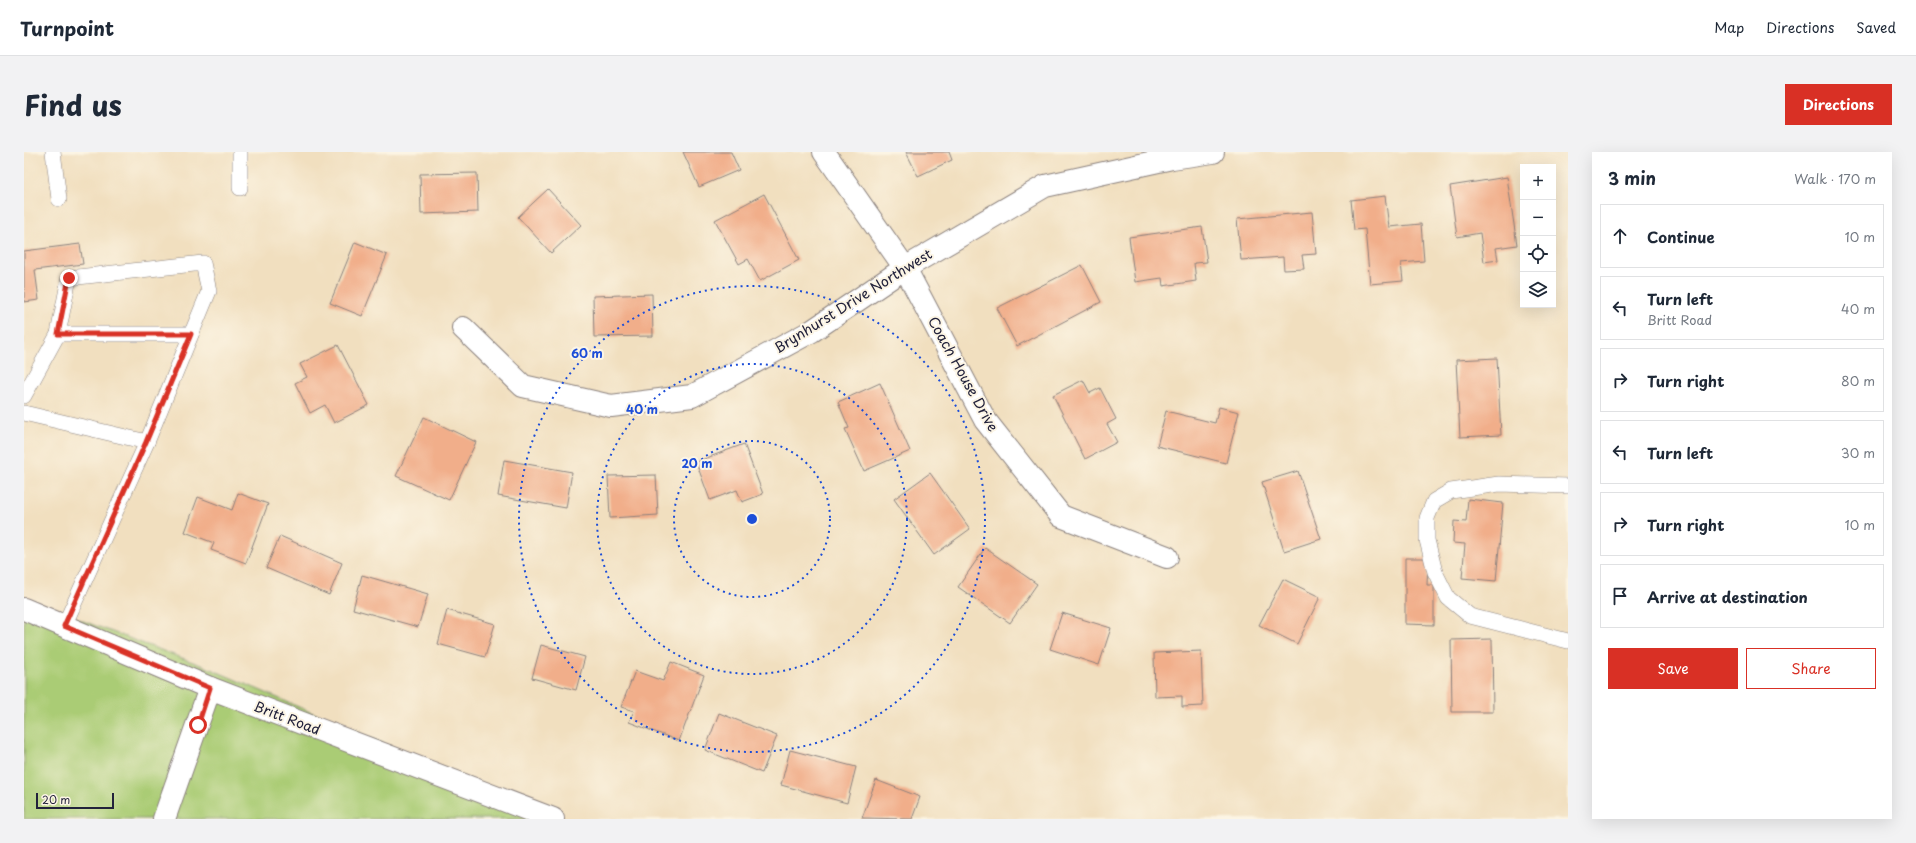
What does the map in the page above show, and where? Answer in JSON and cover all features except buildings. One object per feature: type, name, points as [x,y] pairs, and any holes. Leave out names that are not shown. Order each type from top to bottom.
[{"type":"street","name":"Coach House Drive","points":[[824,152],[905,268],[985,420],[1061,516],[1166,557]]},
{"type":"street","name":"Brynhurst Drive Northwest","points":[[463,328],[523,386],[611,406],[692,396],[812,330],[905,268],[1045,186],[1171,155],[1213,152]]},
{"type":"street","name":"Britt Road","points":[[24,609],[210,688],[553,819]]},
{"type":"street","points":[[164,819],[210,688]]},
{"type":"lane","points":[[53,152],[59,199]]},
{"type":"lane","points":[[240,152],[240,188]]},
{"type":"lane","points":[[24,396],[58,334],[69,278],[203,263],[209,291],[146,442],[64,626]]},
{"type":"lane","points":[[58,334],[191,334]]},
{"type":"lane","points":[[24,413],[146,442]]},
{"type":"lane","points":[[1568,486],[1499,484],[1450,491],[1434,501],[1426,518],[1428,547],[1435,572],[1448,598],[1470,616],[1568,641]]},
{"type":"green space","points":[[24,599],[206,667],[558,819],[24,819]]},
{"type":"route","points":[[69,278],[58,334],[191,334],[146,442],[64,626],[210,688],[198,725]]}]
